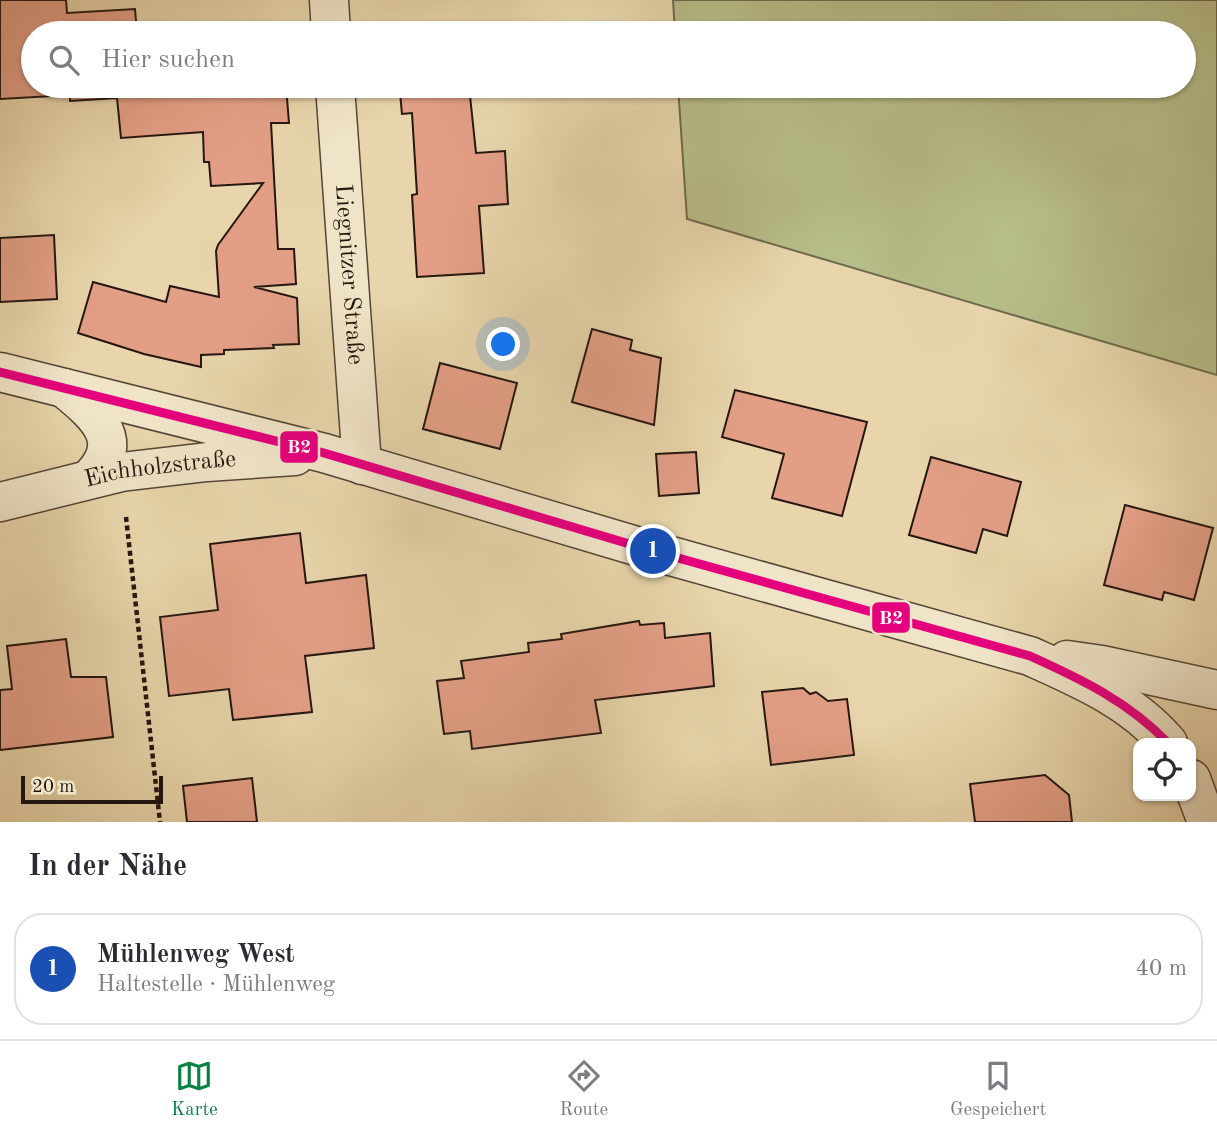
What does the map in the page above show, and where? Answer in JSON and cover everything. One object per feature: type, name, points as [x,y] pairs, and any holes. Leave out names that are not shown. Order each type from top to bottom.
[{"type":"street","points":[[329,0],[330,21]]},
{"type":"street","name":"Liegnitzer Straße","points":[[336,98],[362,465]]},
{"type":"street","points":[[0,372],[324,453],[747,578],[1030,656],[1102,665],[1217,690]]},
{"type":"street","points":[[62,387],[87,407],[107,434],[105,476]]},
{"type":"street","name":"Eichholzstraße","points":[[0,502],[105,476],[208,462],[324,453]]},
{"type":"street","points":[[1030,656],[1086,681],[1120,700],[1152,724],[1164,738]]},
{"type":"street","points":[[1196,792],[1207,822]]},
{"type":"path","points":[[105,476],[160,822]]},
{"type":"green space","points":[[673,0],[1217,0],[1217,375],[687,219],[679,98],[1196,98],[1196,21],[674,21]]},
{"type":"building","points":[[0,0],[66,0],[67,13],[135,9],[136,21],[21,21],[21,98],[0,99]]},
{"type":"building","points":[[70,98],[117,98],[70,101]]},
{"type":"building","points":[[117,98],[287,98],[289,123],[271,123],[278,249],[294,249],[296,284],[254,287],[297,298],[299,344],[224,350],[224,354],[201,355],[201,367],[144,354],[78,333],[93,282],[166,302],[170,286],[219,297],[216,251],[218,245],[263,183],[211,186],[209,162],[204,162],[203,132],[121,138]]},
{"type":"building","points":[[400,98],[470,98],[476,153],[505,151],[508,204],[479,206],[484,273],[417,277],[412,195],[417,194],[412,113],[402,114]]},
{"type":"building","points":[[54,235],[57,299],[0,302],[0,238]]},
{"type":"building","points":[[592,329],[632,340],[630,350],[661,358],[654,425],[572,402]]},
{"type":"building","points":[[440,363],[517,383],[500,449],[423,429]]},
{"type":"building","points":[[735,390],[867,422],[842,516],[772,498],[784,454],[722,437]]},
{"type":"building","points":[[696,452],[699,493],[659,496],[656,454]]},
{"type":"building","points":[[931,457],[1021,482],[1007,536],[983,529],[976,553],[909,535]]},
{"type":"building","points":[[1125,505],[1213,528],[1194,600],[1164,592],[1162,600],[1104,585]]},
{"type":"building","points":[[300,533],[306,583],[366,575],[374,648],[305,656],[312,712],[233,720],[229,689],[169,696],[160,617],[218,610],[210,544]]},
{"type":"building","points":[[639,621],[640,625],[664,623],[665,638],[710,633],[714,686],[595,700],[601,733],[472,749],[470,731],[444,734],[437,681],[464,678],[461,661],[529,652],[528,643],[562,639],[561,634]]},
{"type":"building","points":[[66,639],[71,677],[106,677],[113,737],[0,750],[0,690],[12,689],[7,646]]},
{"type":"building","points":[[803,688],[810,694],[816,692],[828,701],[847,699],[854,755],[771,765],[762,692]]},
{"type":"building","points":[[1045,775],[1069,795],[1072,822],[975,822],[970,784]]},
{"type":"building","points":[[252,778],[257,822],[187,822],[183,786]]},
{"type":"transit line","name":"B2","points":[[0,372],[324,453],[653,551],[1030,656],[1086,683],[1121,704],[1163,738]]},
{"type":"place","name":"Mühlenweg West","points":[[653,551]]}]
